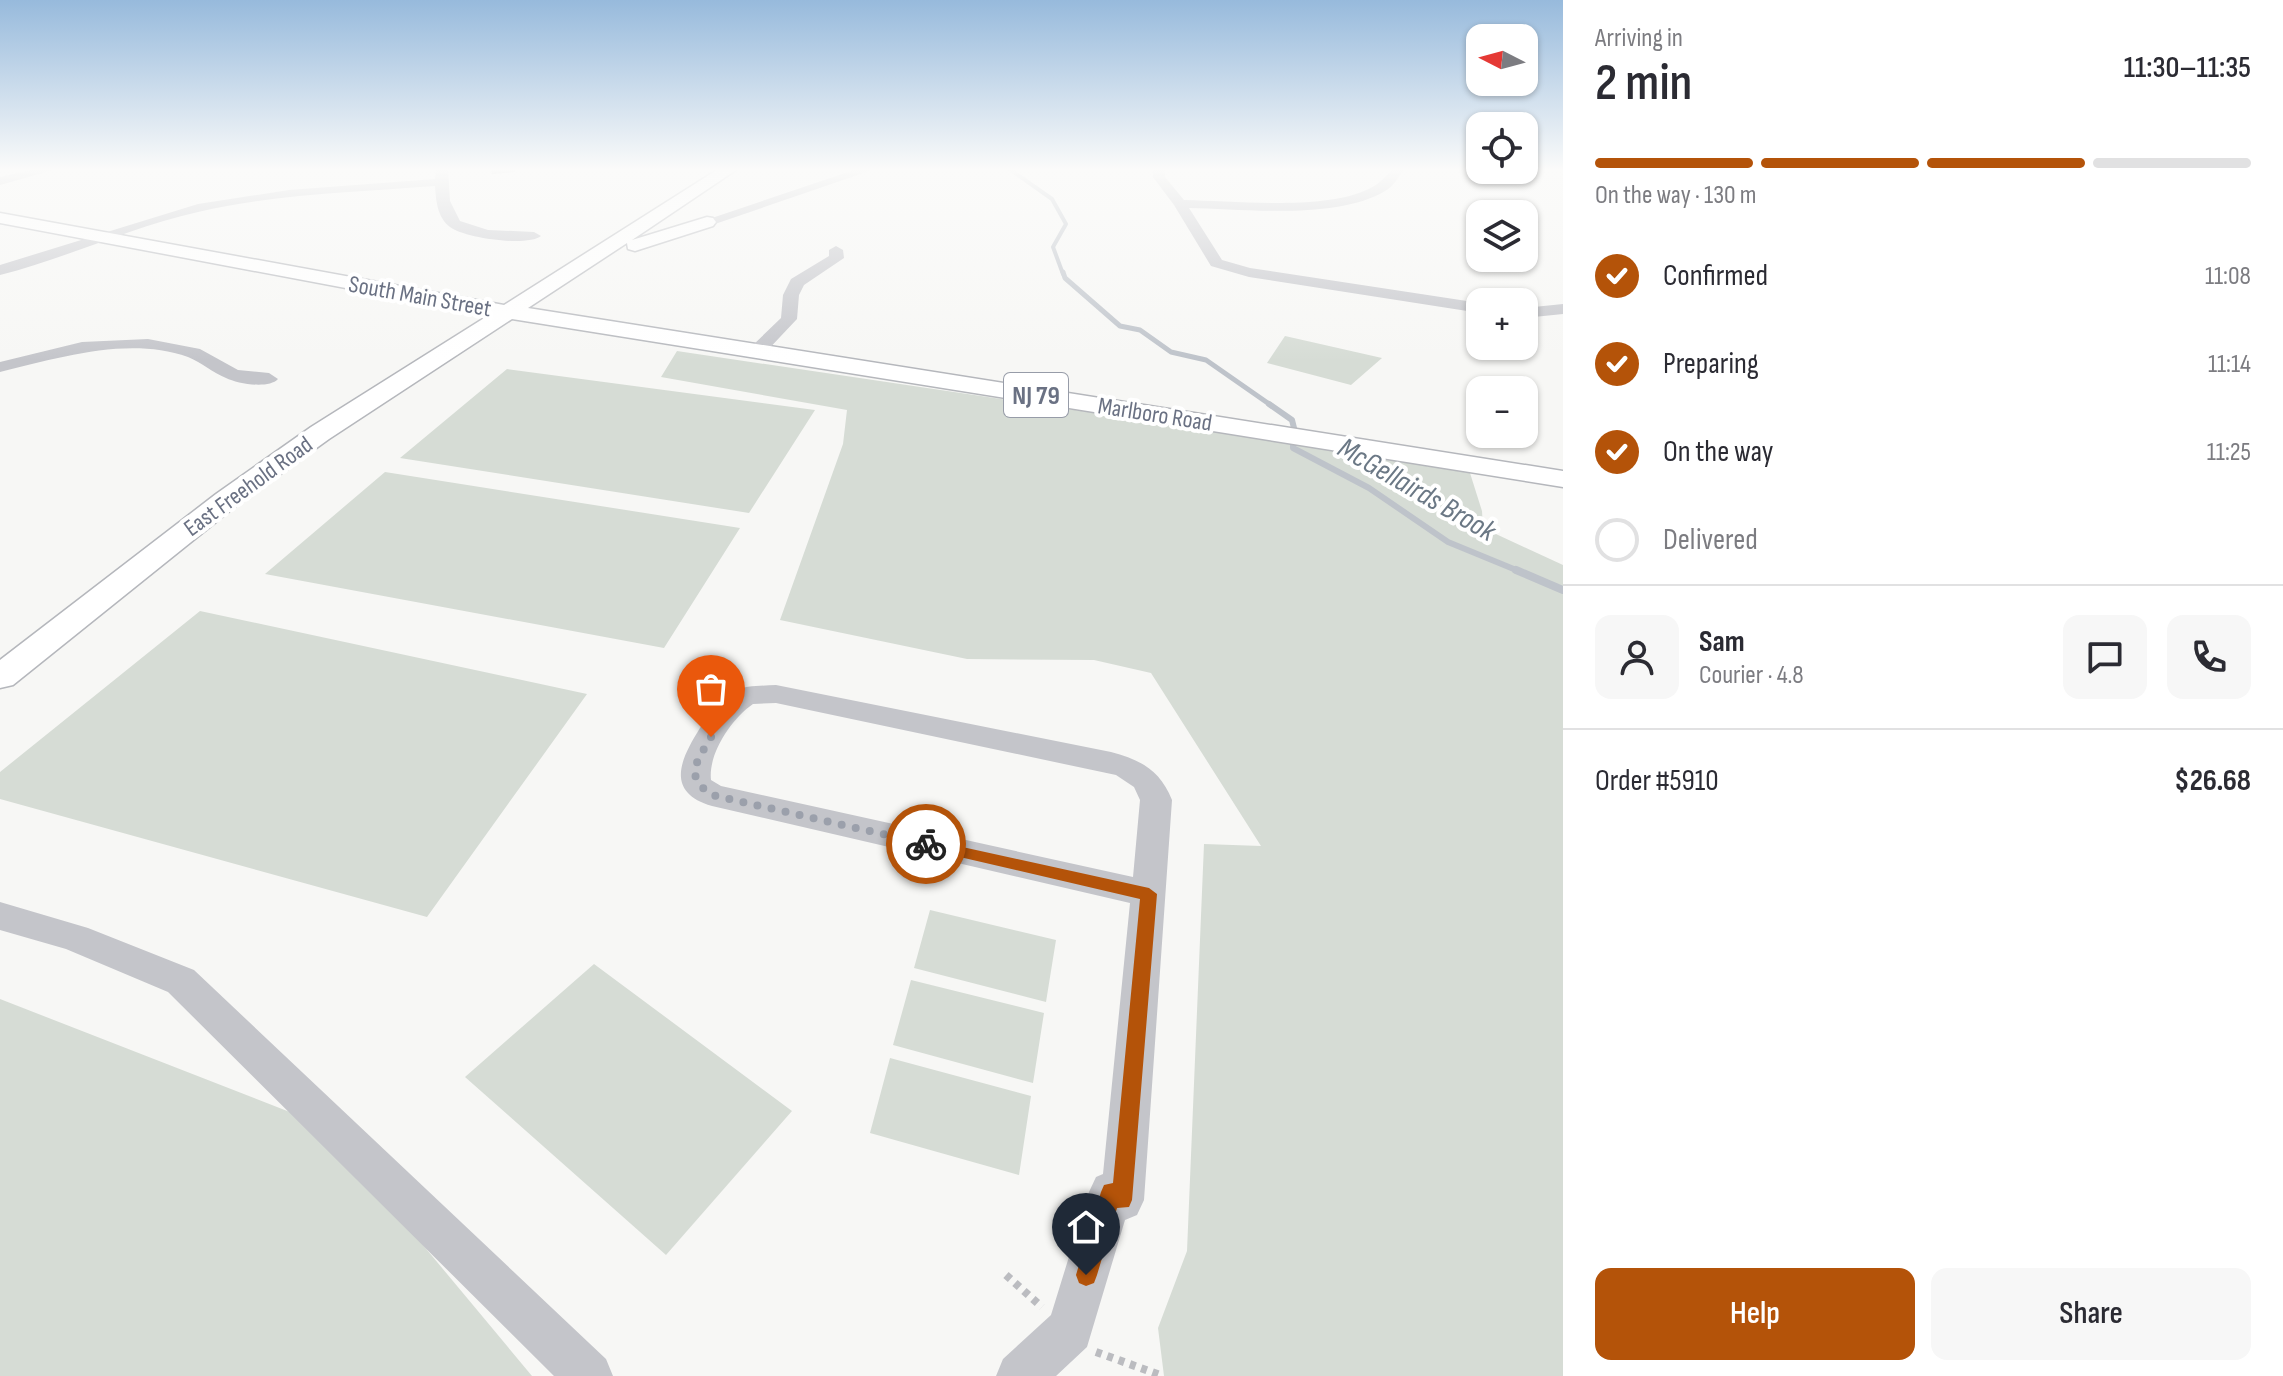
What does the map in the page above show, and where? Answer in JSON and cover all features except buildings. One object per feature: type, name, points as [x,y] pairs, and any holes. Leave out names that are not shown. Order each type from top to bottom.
[{"type":"main road","name":"South Main Street","points":[[72,232],[509,312]]},
{"type":"main road","points":[[578,268],[633,232]]},
{"type":"main road","points":[[578,268],[624,248],[674,232]]},
{"type":"main road","name":"East Freehold Road","points":[[0,677],[226,500],[320,433],[578,268]]},
{"type":"main road","name":"Marlboro Road","points":[[509,312],[1563,479]]},
{"type":"street","points":[[0,270],[119,232]]},
{"type":"street","points":[[486,232],[503,236],[534,236]]},
{"type":"street","points":[[1197,232],[1216,263],[1249,272],[1466,306]]},
{"type":"street","points":[[757,351],[789,319],[791,295],[797,282],[837,258],[836,250]]},
{"type":"street","points":[[1538,312],[1563,309]]},
{"type":"street","points":[[0,367],[82,347],[148,344],[194,353],[233,375],[269,379]]},
{"type":"street","points":[[1020,1376],[1070,1330],[1111,1192],[1122,1200],[1149,894],[1156,800],[1152,788],[1143,776],[1128,767],[776,694],[743,697],[725,711],[696,764],[694,775],[697,786],[712,795],[1149,894]]},
{"type":"street","points":[[1,916],[75,938],[181,981],[589,1376]]},
{"type":"path","points":[[1006,1275],[1046,1310]]},
{"type":"path","points":[[1093,1351],[1163,1376]]},
{"type":"shaded area","points":[[1285,336],[1382,358],[1351,385],[1267,363]]},
{"type":"shaded area","points":[[677,351],[1122,417],[1470,473],[1482,511],[1483,528],[1563,565],[1563,1376],[1164,1376],[1158,1328],[1187,1251],[1204,844],[1261,846],[1151,673],[1094,660],[967,659],[780,620],[843,444],[847,410],[661,377]]},
{"type":"shaded area","points":[[507,369],[815,410],[749,513],[400,458]]},
{"type":"shaded area","points":[[385,472],[740,528],[664,648],[265,574]]},
{"type":"shaded area","points":[[200,611],[587,694],[427,917],[0,799],[0,772]]},
{"type":"shaded area","points":[[930,910],[1056,940],[1046,1002],[914,968]]},
{"type":"shaded area","points":[[594,964],[792,1111],[666,1255],[465,1077]]},
{"type":"shaded area","points":[[911,980],[1044,1013],[1033,1083],[893,1045]]},
{"type":"shaded area","points":[[0,999],[323,1125],[532,1376],[0,1376]]},
{"type":"shaded area","points":[[890,1058],[1031,1096],[1019,1175],[870,1133]]},
{"type":"waterway","name":"McGellairds Brook","points":[[1061,232],[1053,247],[1063,274]]},
{"type":"waterway","name":"McGellairds Brook","points":[[1063,272],[1065,278],[1120,326],[1140,330],[1171,352],[1206,360],[1272,406]]},
{"type":"waterway","name":"McGellairds Brook","points":[[1269,404],[1292,420],[1294,428]]},
{"type":"waterway","name":"McGellairds Brook","points":[[1293,445],[1293,448],[1369,488],[1448,542],[1521,572]]},
{"type":"waterway","name":"McGellairds Brook","points":[[1516,570],[1563,590]]},
{"type":"way so far","points":[[711,737],[696,764],[694,775],[697,786],[712,795],[926,844]]},
{"type":"route","points":[[926,844],[1149,894],[1122,1200],[1111,1192],[1086,1275]]}]
